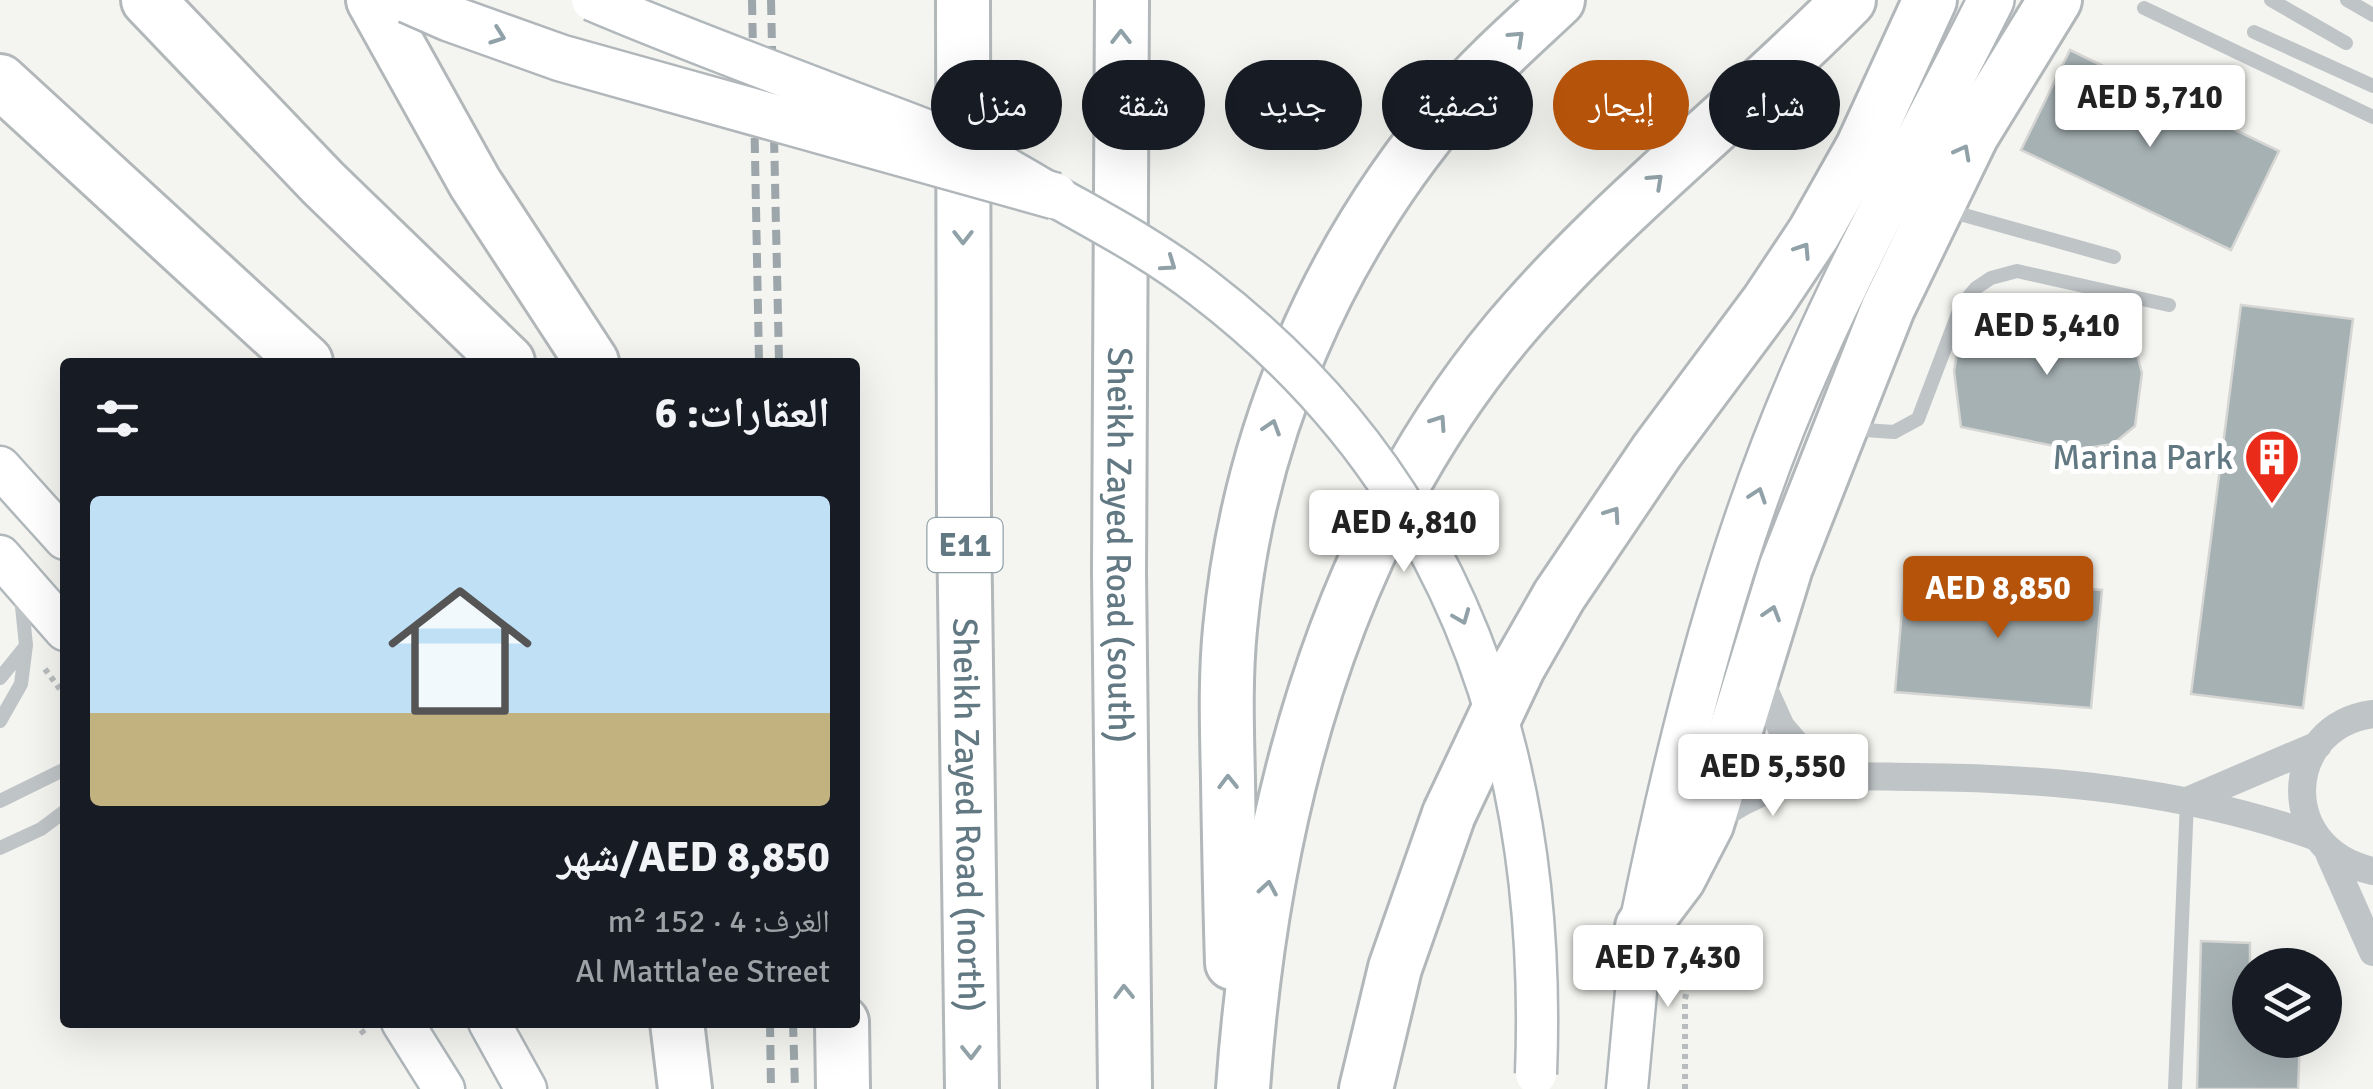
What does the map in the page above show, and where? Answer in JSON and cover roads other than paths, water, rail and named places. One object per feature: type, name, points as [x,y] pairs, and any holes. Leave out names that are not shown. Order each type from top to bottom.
[{"type":"highway","points":[[148,0],[323,183],[504,358]]},
{"type":"highway","points":[[373,0],[475,183],[589,358]]},
{"type":"highway","name":"Sheikh Zayed Road (north)","points":[[963,0],[964,502],[972,1089]]},
{"type":"highway","name":"Sheikh Zayed Road (south)","points":[[1122,0],[1119,572],[1125,1089]]},
{"type":"highway","points":[[1240,1089],[1232,960],[1226,696],[1238,566],[1267,439],[1314,316],[1378,202],[1457,98],[1558,0]]},
{"type":"highway","points":[[1240,1089],[1257,952],[1292,777],[1343,607],[1398,490],[1469,380],[1523,314],[1592,242],[1849,0]]},
{"type":"highway","points":[[1366,1089],[1395,968],[1420,890],[1482,739],[1519,666],[1604,528],[1814,232],[1862,148],[1930,0]]},
{"type":"highway","points":[[1642,926],[1678,878],[1707,824],[1786,567],[1888,308],[1972,135],[2055,0]]},
{"type":"highway","points":[[0,81],[302,358]]},
{"type":"highway","points":[[678,1028],[685,1089]]},
{"type":"highway","points":[[842,1028],[843,1089]]},
{"type":"main road","points":[[408,0],[561,58],[1055,196]]},
{"type":"main road","points":[[592,0],[936,134],[1017,173],[1106,223],[1172,265],[1233,312],[1290,364],[1367,451],[1430,548],[1460,608],[1484,672],[1519,803],[1530,870],[1536,938],[1536,1082]]},
{"type":"main road","points":[[1627,1089],[1642,926],[1686,730],[1736,558],[1808,362],[1990,0]]},
{"type":"main road","points":[[0,467],[60,533]]},
{"type":"main road","points":[[5,562],[60,624]]},
{"type":"main road","points":[[406,1028],[444,1089]]},
{"type":"main road","points":[[492,1028],[526,1089]]},
{"type":"street","points":[[1756,669],[1781,728],[1823,776]]},
{"type":"street","points":[[2369,709],[2330,732],[2318,745],[2306,766],[2302,790],[2304,814],[2373,952]]},
{"type":"street","points":[[2187,800],[2318,745]]},
{"type":"street","points":[[1707,824],[1761,792],[1823,776],[2011,778],[2187,800],[2259,817],[2322,844],[2351,866],[2373,871]]},
{"type":"lane","points":[[2271,0],[2346,43]]},
{"type":"lane","points":[[2347,0],[2373,15]]},
{"type":"lane","points":[[2144,8],[2373,118]]},
{"type":"lane","points":[[2254,32],[2373,86]]},
{"type":"lane","points":[[1935,207],[2114,257]]},
{"type":"lane","points":[[1840,428],[1894,432],[1918,420],[1962,306],[1976,288],[1991,278],[2017,272],[2169,305]]},
{"type":"lane","points":[[0,720],[21,684],[26,645],[24,605],[5,562]]},
{"type":"lane","points":[[0,678],[26,645]]},
{"type":"lane","points":[[0,801],[60,771]]},
{"type":"lane","points":[[2175,1089],[2187,800]]},
{"type":"lane","points":[[0,848],[42,829],[60,815]]},
{"type":"railway","points":[[752,0],[759,358]]},
{"type":"railway","points":[[771,0],[779,358]]},
{"type":"railway","points":[[770,1028],[771,1089]]},
{"type":"railway","points":[[793,1028],[795,1089]]},
{"type":"place","name":"Marina Park","points":[[2272,506]]}]
